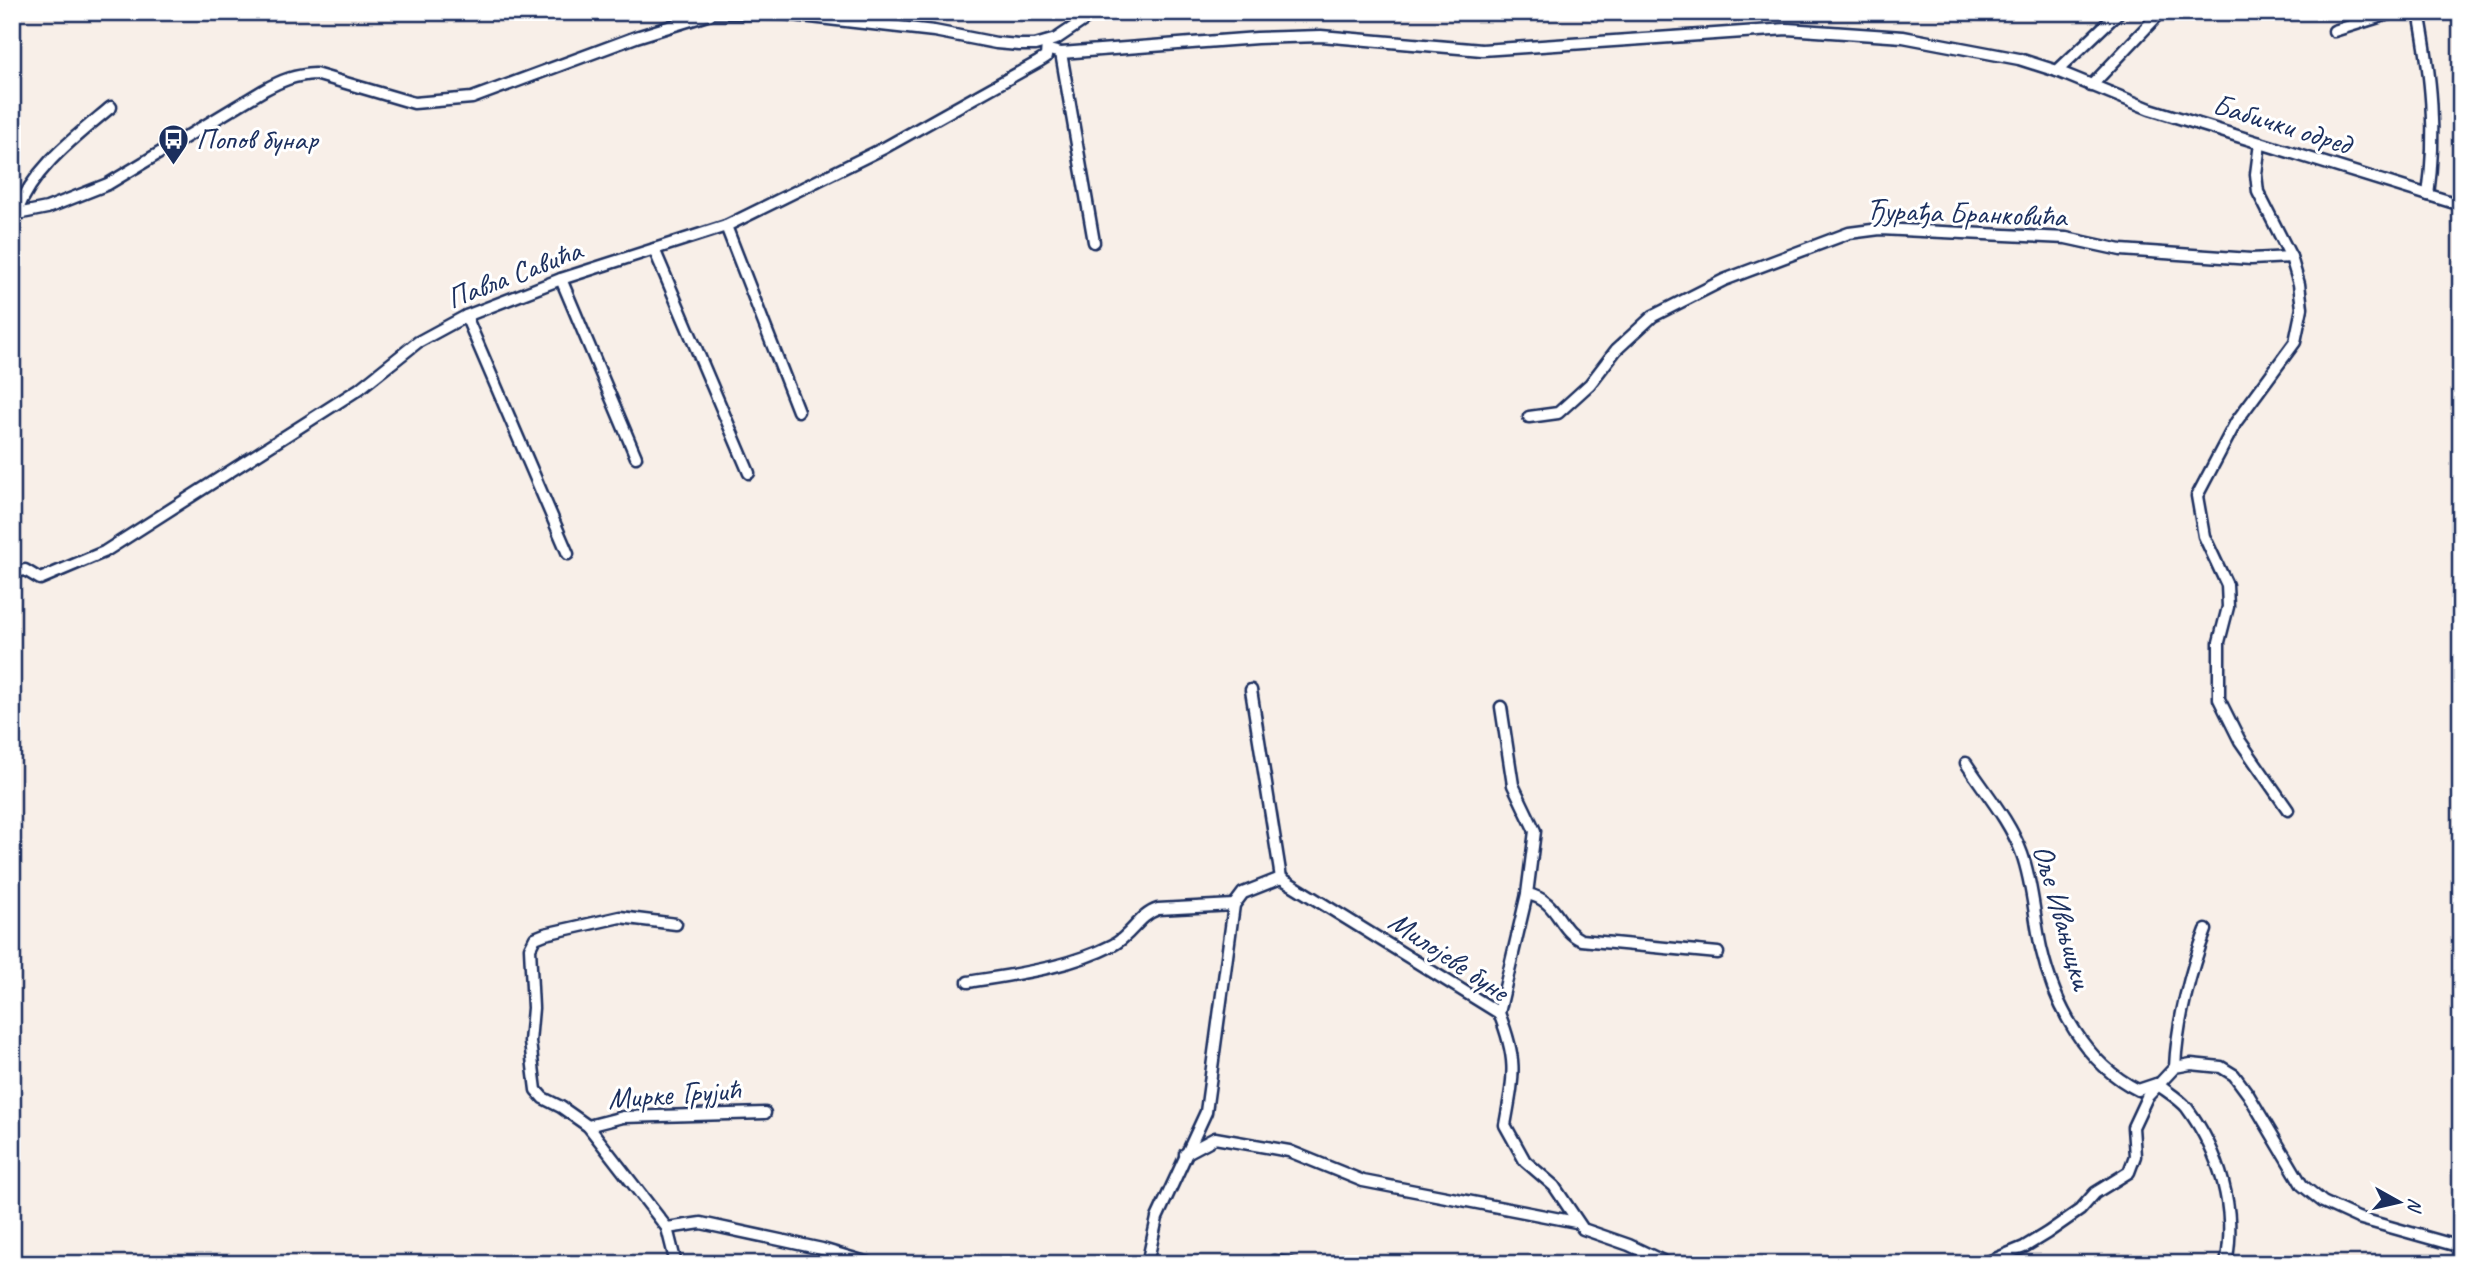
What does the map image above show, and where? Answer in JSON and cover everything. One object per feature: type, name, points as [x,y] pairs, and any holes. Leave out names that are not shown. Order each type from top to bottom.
[{"type":"street","name":"Павла Савића","points":[[12,573],[25,570],[40,579],[104,552],[359,389],[418,342],[466,316],[561,279],[726,226],[884,148],[1038,62],[1046,57],[1048,46],[1096,12]]},
{"type":"street","points":[[2057,71],[2119,12]]},
{"type":"street","points":[[2091,86],[2161,12]]},
{"type":"street","points":[[2334,31],[2395,12]]},
{"type":"street","points":[[2419,12],[2434,126],[2428,195]]},
{"type":"street","points":[[14,215],[47,208],[108,184],[286,78],[315,74],[414,103],[462,99],[636,37],[715,13],[798,15],[934,31],[996,43],[1048,46]]},
{"type":"street","name":"Бабички одред","points":[[1048,46],[1061,53],[1257,38],[1321,36],[1482,50],[1787,29],[1903,37],[2019,59],[2057,71],[2150,110],[2461,205]]},
{"type":"street","points":[[1061,53],[1094,242]]},
{"type":"street","points":[[14,215],[23,194],[37,174],[111,107]]},
{"type":"street","points":[[2260,143],[2256,174],[2258,192],[2291,257],[2299,284],[2302,308],[2295,342],[2236,422],[2197,496],[2204,536],[2227,585],[2228,607],[2219,642],[2219,699],[2240,741],[2288,810]]},
{"type":"street","points":[[726,226],[798,411]]},
{"type":"street","name":"Ђурађа Бранковића","points":[[1529,417],[1558,413],[1590,384],[1616,350],[1653,316],[1724,280],[1849,233],[1880,229],[2054,237],[2121,250],[2251,260],[2291,257]]},
{"type":"street","points":[[654,250],[749,473]]},
{"type":"street","points":[[561,279],[636,457]]},
{"type":"street","points":[[466,316],[568,554]]},
{"type":"street","points":[[1146,1264],[1157,1218],[1206,1112],[1234,905],[1243,892],[1281,878],[1251,690]]},
{"type":"street","points":[[1499,1013],[1527,894],[1535,831],[1513,785],[1501,707]]},
{"type":"street","name":"Оље Ивањицки","points":[[1966,763],[2011,831],[2022,854],[2033,894],[2041,948],[2049,978],[2077,1035],[2103,1067],[2126,1084],[2138,1090],[2157,1084]]},
{"type":"street","name":"Милојеве буне","points":[[1281,878],[1499,1013],[1511,1042],[1514,1073],[1505,1125],[1525,1161],[1554,1186],[1576,1222]]},
{"type":"street","points":[[1527,894],[1539,896],[1550,904],[1572,936],[1581,940],[1718,953]]},
{"type":"street","points":[[968,982],[1083,959],[1117,943],[1147,913],[1158,909],[1234,905]]},
{"type":"street","points":[[676,1264],[667,1228],[587,1126],[543,1098],[536,1090],[530,1042],[533,1008],[530,948],[531,942],[545,934],[620,917],[677,924]]},
{"type":"street","points":[[2175,1067],[2177,1033],[2195,957],[2206,930]]},
{"type":"street","points":[[1983,1264],[2024,1247],[2047,1233],[2080,1210],[2095,1193],[2129,1172],[2135,1156],[2135,1118],[2157,1084],[2175,1067],[2208,1065],[2221,1067],[2234,1075],[2302,1185],[2323,1202],[2358,1218],[2461,1247]]},
{"type":"street","points":[[2157,1084],[2186,1106],[2217,1161],[2229,1201],[2229,1250],[2226,1264]]},
{"type":"street","name":"Мирке Грујић","points":[[587,1126],[634,1116],[765,1112]]},
{"type":"street","points":[[1185,1154],[1215,1138],[1289,1151],[1363,1181],[1576,1222],[1583,1229],[1629,1245],[1669,1264]]},
{"type":"street","points":[[667,1228],[701,1223],[822,1249],[869,1264]]},
{"type":"street","points":[[1274,1261],[1292,1264]]},
{"type":"place","name":"Попов бунар","points":[[173,166]]}]
